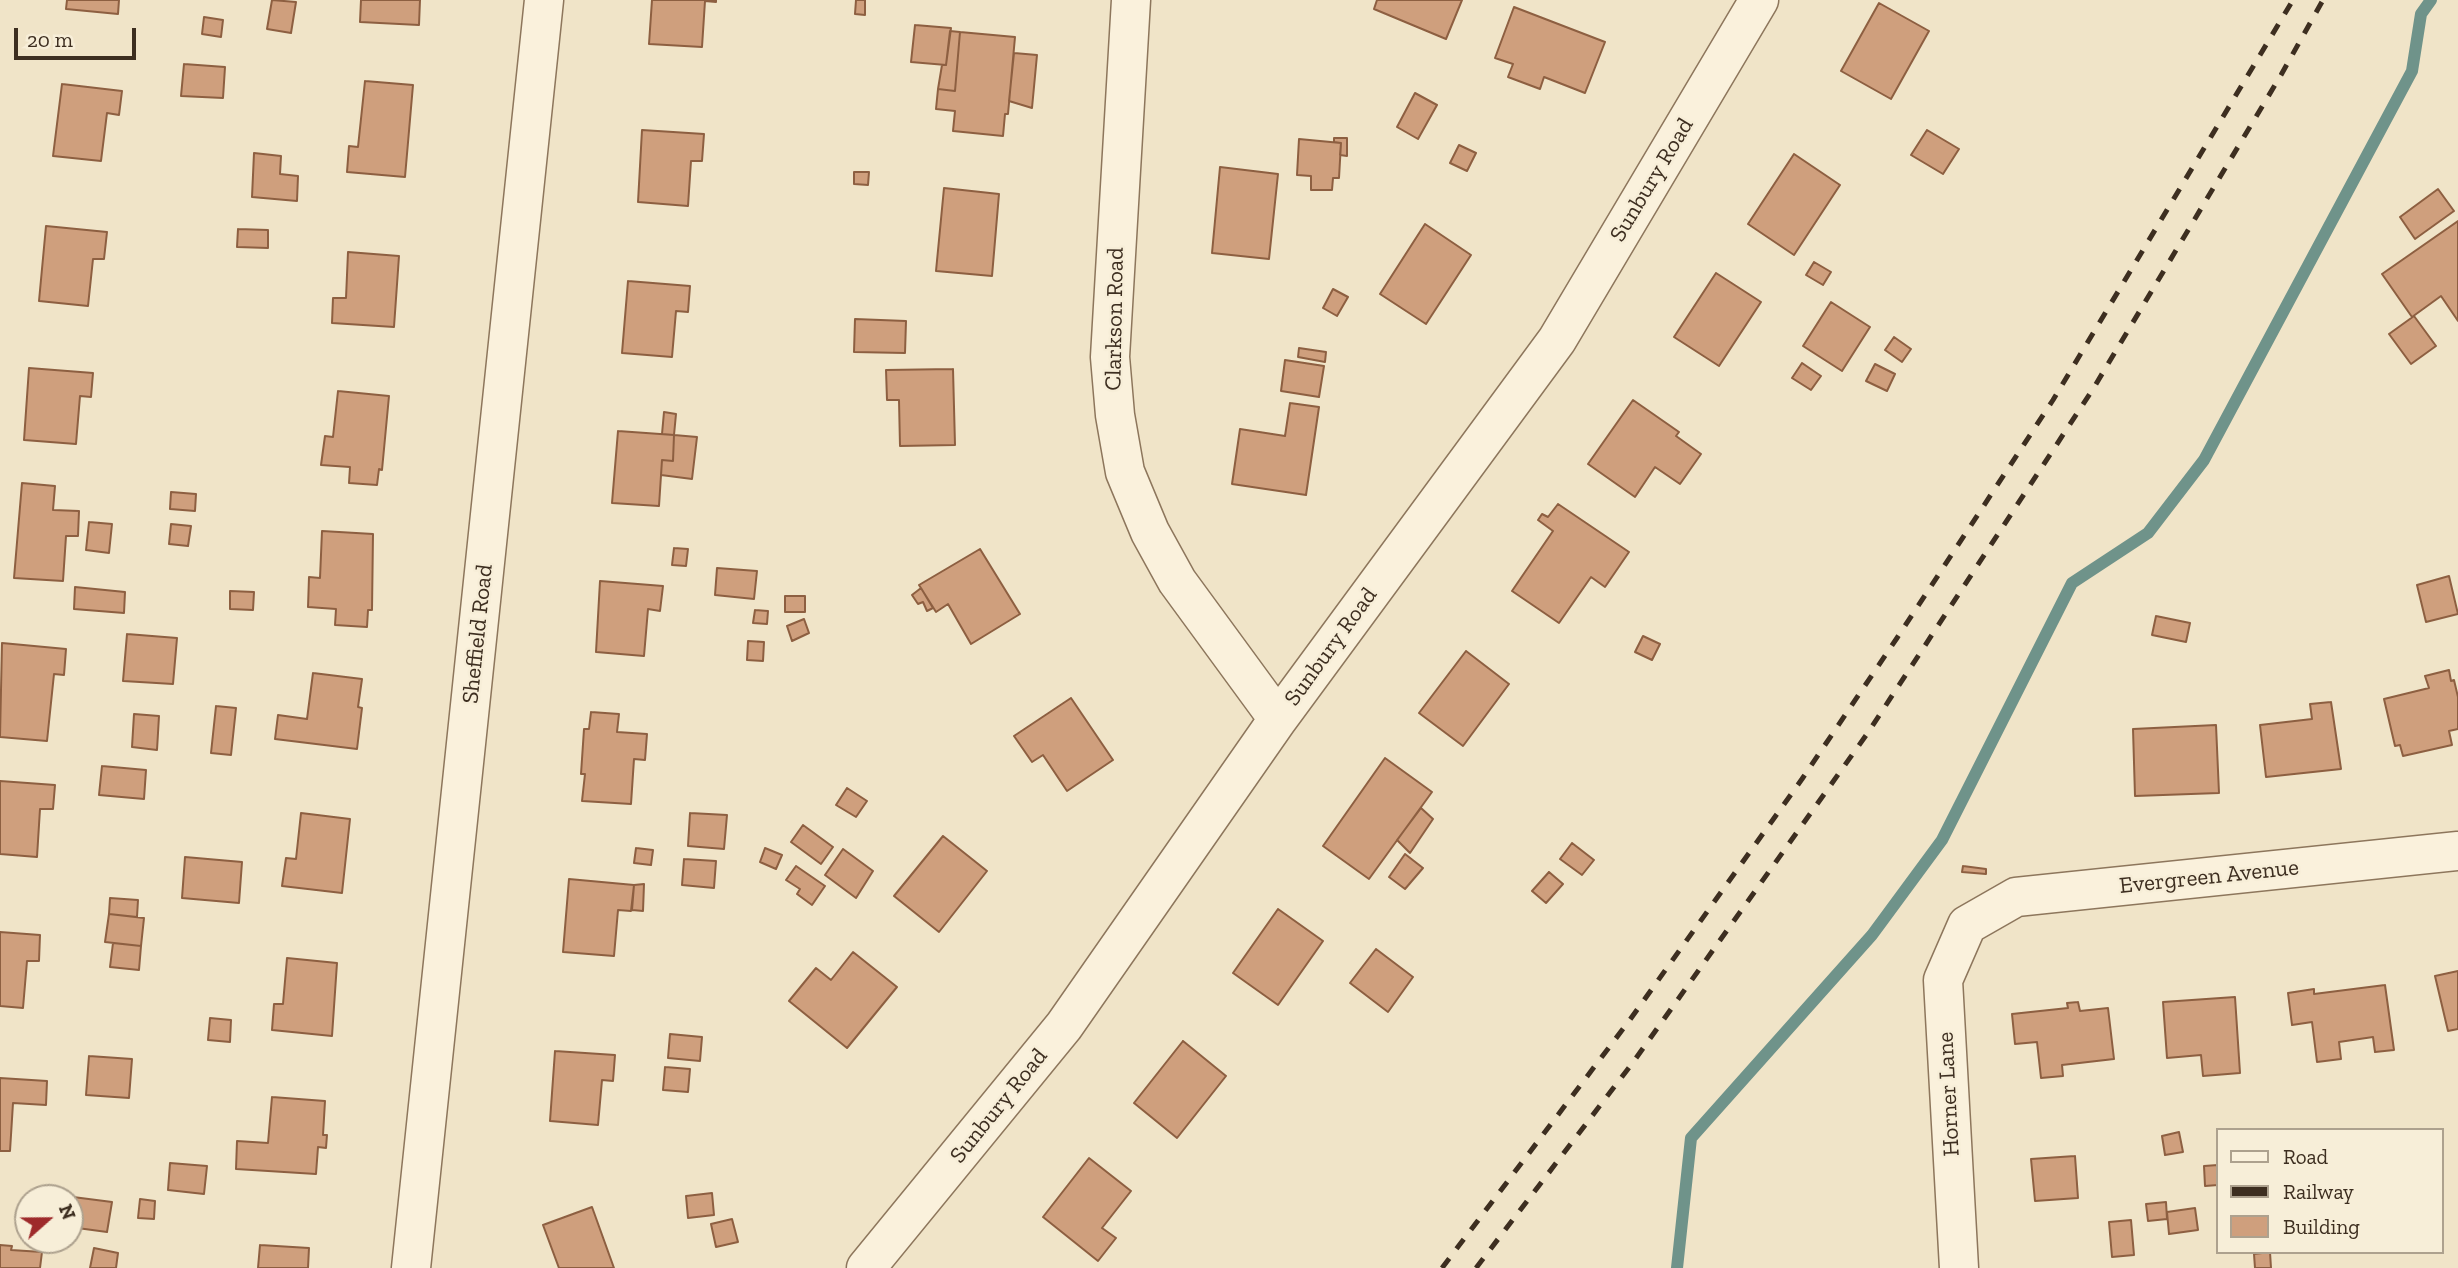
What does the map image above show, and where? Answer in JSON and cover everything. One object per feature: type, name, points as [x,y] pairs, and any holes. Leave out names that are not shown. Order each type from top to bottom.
[{"type":"street","name":"Sheffield Road","points":[[411,1268],[544,0]]},
{"type":"street","name":"Clarkson Road","points":[[1131,0],[1110,357],[1115,415],[1125,472],[1150,532],[1177,581],[1278,719]]},
{"type":"street","name":"Sunbury Road","points":[[866,1268],[1064,1026],[1278,719],[1557,340],[1759,0]]},
{"type":"street","name":"Evergreen Avenue","points":[[1967,925],[2016,897],[2458,851]]},
{"type":"street","name":"Horner Lane","points":[[1959,1268],[1943,980],[1967,925]]},
{"type":"building","points":[[67,0],[119,0],[118,14],[66,9]]},
{"type":"building","points":[[272,0],[296,2],[291,33],[267,29]]},
{"type":"building","points":[[361,0],[420,0],[419,25],[360,22]]},
{"type":"building","points":[[652,0],[716,0],[705,1],[702,47],[649,44]]},
{"type":"building","points":[[856,0],[865,0],[865,15],[855,14]]},
{"type":"building","points":[[1377,0],[1462,0],[1446,39],[1374,9]]},
{"type":"building","points":[[1879,3],[1929,31],[1891,99],[1841,71]]},
{"type":"building","points":[[1514,7],[1605,42],[1585,93],[1544,77],[1540,89],[1508,77],[1513,64],[1495,58]]},
{"type":"building","points":[[204,17],[223,20],[221,37],[202,34]]},
{"type":"building","points":[[915,25],[951,28],[946,65],[911,62]]},
{"type":"building","points":[[950,31],[960,32],[955,91],[938,89],[942,65],[946,65]]},
{"type":"building","points":[[960,32],[1015,37],[1008,114],[1005,114],[1003,136],[953,131],[955,111],[936,109],[938,89],[955,91]]},
{"type":"building","points":[[1014,53],[1037,55],[1032,108],[1009,101]]},
{"type":"building","points":[[184,64],[225,67],[223,98],[181,96]]},
{"type":"building","points":[[365,81],[413,85],[405,177],[347,172],[349,146],[358,147]]},
{"type":"building","points":[[62,84],[122,91],[119,115],[107,113],[101,161],[53,156]]},
{"type":"building","points":[[1415,93],[1437,105],[1418,139],[1397,127]]},
{"type":"building","points":[[642,130],[704,134],[702,161],[691,161],[688,206],[638,202]]},
{"type":"building","points":[[1927,130],[1959,149],[1943,174],[1911,155]]},
{"type":"building","points":[[1334,138],[1347,138],[1347,156],[1340,155],[1341,143],[1334,142]]},
{"type":"building","points":[[1299,139],[1341,143],[1339,178],[1333,178],[1332,190],[1311,190],[1311,176],[1297,175]]},
{"type":"building","points":[[1459,145],[1476,153],[1467,171],[1450,163]]},
{"type":"building","points":[[254,153],[281,156],[280,174],[298,176],[297,201],[252,197]]},
{"type":"building","points":[[1794,154],[1840,185],[1794,255],[1748,224]]},
{"type":"building","points":[[1220,167],[1278,174],[1269,259],[1212,253]]},
{"type":"building","points":[[854,172],[869,172],[868,185],[854,184]]},
{"type":"building","points":[[944,188],[999,194],[992,276],[936,271]]},
{"type":"building","points":[[2438,189],[2454,211],[2415,239],[2400,217]]},
{"type":"building","points":[[2458,221],[2458,321],[2441,296],[2412,317],[2382,274]]},
{"type":"building","points":[[1425,224],[1471,255],[1426,324],[1380,294]]},
{"type":"building","points":[[46,226],[107,232],[104,259],[93,259],[88,306],[39,301]]},
{"type":"building","points":[[238,229],[268,230],[268,248],[237,247]]},
{"type":"building","points":[[348,252],[399,256],[394,327],[332,323],[333,298],[346,298]]},
{"type":"building","points":[[1814,262],[1831,272],[1823,285],[1806,275]]},
{"type":"building","points":[[1716,273],[1761,302],[1719,366],[1674,337]]},
{"type":"building","points":[[628,281],[690,286],[688,312],[676,311],[672,357],[622,353]]},
{"type":"building","points":[[1333,289],[1348,297],[1337,316],[1323,308]]},
{"type":"building","points":[[1831,302],[1870,327],[1842,371],[1803,346]]},
{"type":"building","points":[[2414,316],[2436,346],[2411,364],[2389,334]]},
{"type":"building","points":[[855,319],[906,321],[905,353],[854,352]]},
{"type":"building","points":[[1894,337],[1911,349],[1902,362],[1885,350]]},
{"type":"building","points":[[1299,348],[1326,352],[1325,362],[1298,357]]},
{"type":"building","points":[[1285,360],[1324,366],[1319,397],[1281,391]]},
{"type":"building","points":[[1802,363],[1821,376],[1811,390],[1792,378]]},
{"type":"building","points":[[1875,364],[1895,374],[1887,391],[1866,381]]},
{"type":"building","points":[[29,368],[93,373],[91,397],[80,396],[76,444],[24,440]]},
{"type":"building","points":[[953,369],[955,445],[900,446],[899,400],[887,400],[886,370]]},
{"type":"building","points":[[338,391],[389,396],[382,470],[379,469],[377,485],[349,483],[350,467],[321,465],[325,436],[333,437]]},
{"type":"building","points":[[1633,400],[1679,432],[1676,436],[1701,454],[1680,484],[1655,467],[1635,497],[1588,464]]},
{"type":"building","points":[[1290,403],[1319,407],[1306,495],[1232,484],[1240,429],[1285,436]]},
{"type":"building","points":[[664,412],[676,414],[674,435],[662,434]]},
{"type":"building","points":[[618,431],[674,435],[673,461],[662,460],[659,506],[612,503]]},
{"type":"building","points":[[674,435],[697,437],[692,479],[661,475],[662,460],[673,461]]},
{"type":"building","points":[[22,483],[55,486],[53,510],[79,511],[78,536],[66,536],[63,581],[14,578]]},
{"type":"building","points":[[171,492],[196,494],[195,511],[170,509]]},
{"type":"building","points":[[1558,504],[1629,552],[1605,587],[1591,577],[1559,623],[1512,591],[1553,531],[1538,520],[1542,514],[1548,517]]},
{"type":"building","points":[[89,522],[112,524],[109,553],[86,550]]},
{"type":"building","points":[[171,524],[191,526],[188,546],[169,544]]},
{"type":"building","points":[[322,531],[373,534],[372,610],[368,610],[367,627],[335,625],[336,609],[308,607],[309,577],[320,578]]},
{"type":"building","points":[[674,548],[688,549],[686,566],[672,565]]},
{"type":"building","points":[[980,549],[1020,614],[971,644],[948,604],[936,612],[919,585]]},
{"type":"building","points":[[717,568],[757,571],[754,599],[715,595]]},
{"type":"building","points":[[2449,576],[2458,614],[2426,622],[2417,585]]},
{"type":"building","points":[[600,581],[663,586],[660,611],[648,609],[644,656],[596,652]]},
{"type":"building","points":[[75,587],[125,592],[124,613],[74,609]]},
{"type":"building","points":[[921,588],[933,608],[927,611],[923,602],[918,604],[912,595]]},
{"type":"building","points":[[230,591],[254,592],[253,610],[230,609]]},
{"type":"building","points":[[785,596],[805,596],[805,612],[785,612]]},
{"type":"building","points":[[755,610],[768,611],[767,624],[753,623]]},
{"type":"building","points":[[2156,616],[2190,623],[2186,642],[2152,635]]},
{"type":"building","points":[[804,619],[809,633],[792,641],[787,626]]},
{"type":"building","points":[[127,634],[177,638],[173,684],[123,681]]},
{"type":"building","points":[[1643,636],[1660,644],[1652,660],[1635,652]]},
{"type":"building","points":[[748,641],[764,642],[763,661],[747,660]]},
{"type":"building","points":[[2,643],[66,649],[64,675],[54,674],[47,741],[0,737]]},
{"type":"building","points":[[1466,651],[1509,684],[1463,746],[1419,713]]},
{"type":"building","points":[[2449,670],[2458,697],[2458,729],[2449,731],[2452,745],[2403,756],[2400,745],[2395,746],[2384,699],[2429,688],[2425,676]]},
{"type":"building","points":[[313,673],[362,679],[357,749],[275,739],[278,715],[307,719]]},
{"type":"building","points":[[1071,698],[1113,760],[1067,791],[1043,755],[1032,762],[1014,736]]},
{"type":"building","points":[[2331,702],[2341,769],[2266,777],[2260,725],[2312,719],[2310,704]]},
{"type":"building","points":[[216,706],[236,708],[231,755],[211,753]]},
{"type":"building","points":[[591,712],[619,714],[617,732],[647,734],[645,760],[634,759],[631,804],[582,801],[585,774],[581,774],[584,729],[589,729]]},
{"type":"building","points":[[134,714],[159,716],[157,750],[132,747]]},
{"type":"building","points":[[2216,725],[2219,793],[2135,796],[2133,729]]},
{"type":"building","points":[[1385,758],[1432,792],[1369,879],[1323,846]]},
{"type":"building","points":[[102,766],[146,770],[144,799],[99,795]]},
{"type":"building","points":[[0,781],[55,785],[53,809],[40,809],[37,857],[0,854]]},
{"type":"building","points":[[847,788],[867,801],[856,817],[836,805]]},
{"type":"building","points":[[1421,808],[1433,819],[1410,853],[1397,840]]},
{"type":"building","points":[[301,813],[350,819],[342,893],[282,886],[286,858],[296,859]]},
{"type":"building","points":[[690,813],[727,815],[724,849],[688,846]]},
{"type":"building","points":[[803,825],[833,847],[821,864],[791,842]]},
{"type":"building","points":[[943,836],[987,871],[939,932],[894,896]]},
{"type":"building","points":[[1572,843],[1594,860],[1582,875],[1560,859]]},
{"type":"building","points":[[636,848],[653,850],[651,865],[634,863]]},
{"type":"building","points":[[765,848],[782,855],[776,869],[760,862]]},
{"type":"building","points":[[843,849],[873,871],[856,898],[825,875]]},
{"type":"building","points":[[1405,854],[1423,868],[1405,889],[1389,877]]},
{"type":"building","points":[[185,857],[242,862],[239,903],[182,898]]},
{"type":"building","points":[[684,859],[716,861],[714,888],[682,885]]},
{"type":"building","points":[[796,866],[825,886],[812,905],[797,894],[800,889],[786,880]]},
{"type":"building","points":[[1963,866],[1986,869],[1986,874],[1962,872]]},
{"type":"building","points":[[1549,872],[1563,884],[1546,903],[1532,891]]},
{"type":"building","points":[[569,879],[634,885],[631,911],[618,910],[614,956],[563,952]]},
{"type":"building","points":[[644,884],[643,911],[632,910],[634,885]]},
{"type":"building","points":[[110,898],[138,900],[137,917],[109,914]]},
{"type":"building","points":[[1278,909],[1323,941],[1278,1005],[1233,973]]},
{"type":"building","points":[[109,914],[144,918],[141,946],[105,942]]},
{"type":"building","points":[[0,932],[40,935],[39,961],[27,961],[23,1008],[0,1006]]},
{"type":"building","points":[[113,943],[141,946],[139,970],[110,967]]},
{"type":"building","points":[[1376,949],[1413,977],[1388,1012],[1350,983]]},
{"type":"building","points":[[853,952],[897,987],[847,1048],[789,1001],[816,968],[831,980]]},
{"type":"building","points":[[287,958],[337,963],[332,1036],[272,1030],[274,1004],[283,1004]]},
{"type":"building","points":[[2458,971],[2458,1029],[2448,1031],[2435,976]]},
{"type":"building","points":[[2385,985],[2394,1050],[2375,1052],[2373,1037],[2339,1042],[2341,1059],[2317,1062],[2312,1022],[2292,1025],[2288,993],[2314,989],[2314,994]]},
{"type":"building","points":[[2235,997],[2240,1073],[2203,1076],[2201,1055],[2167,1058],[2163,1002]]},
{"type":"building","points":[[2078,1002],[2080,1011],[2108,1008],[2114,1059],[2062,1065],[2063,1076],[2041,1078],[2037,1042],[2015,1044],[2012,1014],[2068,1008],[2067,1003]]},
{"type":"building","points":[[210,1018],[231,1020],[230,1042],[208,1040]]},
{"type":"building","points":[[670,1034],[702,1037],[700,1061],[668,1058]]},
{"type":"building","points":[[1183,1041],[1226,1076],[1177,1138],[1134,1103]]},
{"type":"building","points":[[555,1051],[615,1055],[613,1081],[602,1080],[598,1125],[550,1121]]},
{"type":"building","points":[[89,1056],[132,1059],[129,1098],[86,1095]]},
{"type":"building","points":[[665,1067],[690,1069],[688,1092],[663,1090]]},
{"type":"building","points":[[0,1078],[47,1081],[46,1105],[13,1103],[10,1151],[0,1151]]},
{"type":"building","points":[[272,1097],[325,1101],[323,1135],[327,1135],[326,1148],[318,1147],[316,1174],[236,1169],[237,1141],[268,1143]]},
{"type":"building","points":[[2179,1132],[2183,1152],[2165,1155],[2162,1136]]},
{"type":"building","points":[[2075,1156],[2078,1198],[2035,1201],[2031,1159]]},
{"type":"building","points":[[1089,1158],[1131,1191],[1102,1228],[1116,1238],[1098,1261],[1043,1217]]},
{"type":"building","points":[[170,1163],[207,1166],[204,1194],[168,1190]]},
{"type":"building","points":[[2216,1165],[2216,1185],[2205,1186],[2204,1166]]},
{"type":"building","points":[[712,1193],[714,1215],[688,1218],[686,1196]]},
{"type":"building","points":[[84,1198],[112,1202],[107,1232],[84,1229]]},
{"type":"building","points":[[140,1199],[155,1201],[154,1219],[138,1218]]},
{"type":"building","points":[[2166,1202],[2167,1219],[2148,1221],[2146,1204]]},
{"type":"building","points":[[592,1207],[614,1268],[559,1268],[543,1225]]},
{"type":"building","points":[[2195,1208],[2198,1230],[2169,1234],[2167,1212]]},
{"type":"building","points":[[732,1219],[738,1242],[716,1247],[711,1224]]},
{"type":"building","points":[[2131,1220],[2134,1255],[2112,1257],[2109,1222]]},
{"type":"building","points":[[0,1245],[12,1246],[14,1254],[42,1254],[40,1268],[0,1268]]},
{"type":"building","points":[[260,1245],[309,1248],[308,1268],[258,1268]]},
{"type":"building","points":[[94,1248],[118,1253],[116,1268],[90,1268]]},
{"type":"building","points":[[2254,1254],[2270,1254],[2271,1268],[2255,1268]]},
{"type":"waterway","points":[[1677,1268],[1691,1138],[1872,935],[1942,840],[2072,583],[2148,533],[2204,460],[2412,71],[2421,14],[2431,0]]},
{"type":"railway","points":[[1442,1268],[1629,1021],[1802,779],[1897,638],[2053,400],[2293,0]]},
{"type":"railway","points":[[1476,1268],[1634,1061],[1867,734],[2093,389],[2323,0]]}]
